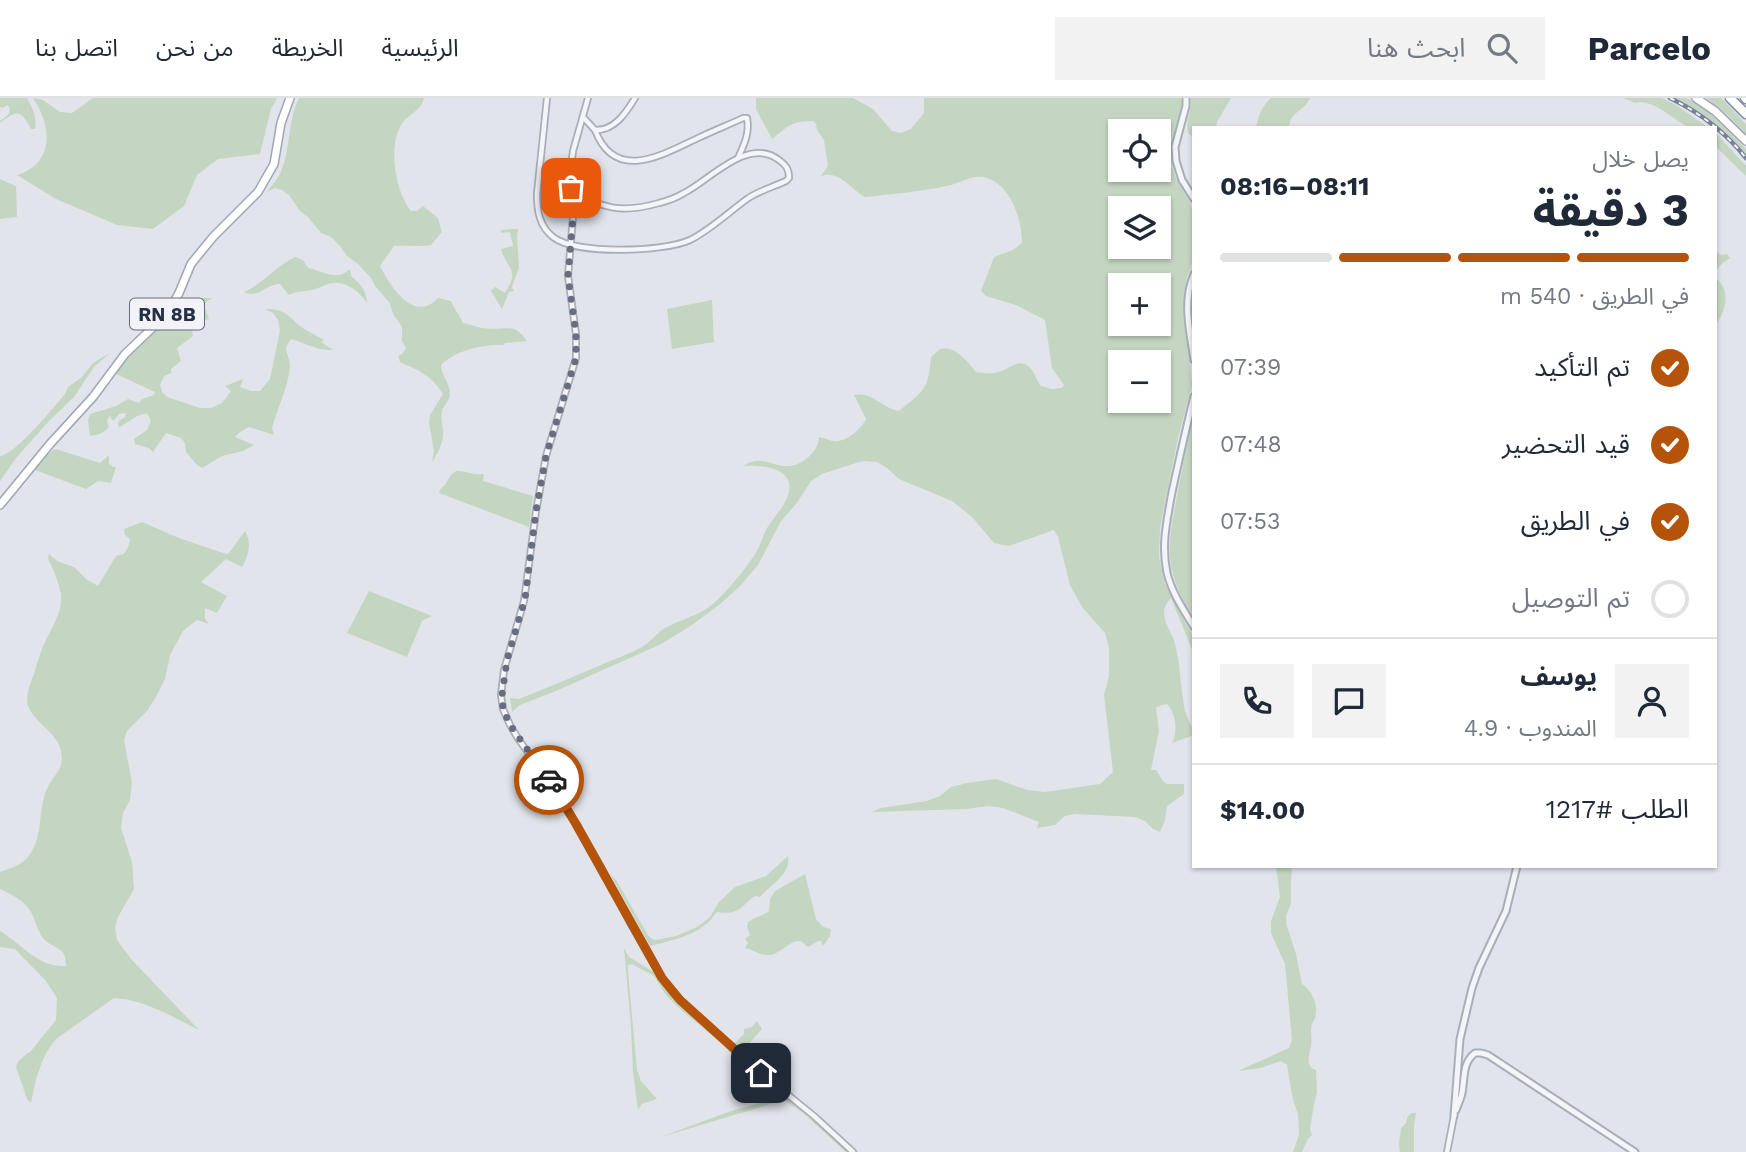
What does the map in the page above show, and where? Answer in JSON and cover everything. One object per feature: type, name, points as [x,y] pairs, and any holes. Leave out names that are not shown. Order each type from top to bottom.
[{"type":"highway","points":[[1730,98],[1746,114]]},
{"type":"main road","name":"RN 8B","points":[[0,505],[93,397],[125,354],[168,313],[191,264],[213,237],[258,192],[274,164],[281,123],[290,98]]},
{"type":"main road","points":[[1696,98],[1715,111],[1746,141]]},
{"type":"street","points":[[547,98],[537,208],[542,224],[551,236],[571,246],[628,249],[666,247],[681,243],[692,239],[748,198],[789,178],[788,168],[772,155],[760,152],[738,159],[685,193],[656,204],[603,207],[571,188]]},
{"type":"street","points":[[588,98],[573,151],[570,174],[573,217],[568,276],[576,334],[576,358],[546,456],[525,599],[502,682],[503,709],[519,740],[563,801],[632,926],[673,993],[853,1152]]},
{"type":"street","points":[[595,130],[602,130],[616,122],[635,98]]},
{"type":"street","points":[[1186,98],[1175,147],[1182,180],[1192,196]]},
{"type":"street","points":[[583,117],[595,130],[604,149],[621,159],[630,160],[646,160],[660,156],[716,129],[747,118],[747,137],[738,159]]},
{"type":"street","points":[[1192,279],[1187,304],[1192,344]]},
{"type":"street","points":[[1192,404],[1166,523],[1164,548],[1171,586],[1192,623]]},
{"type":"street","points":[[1447,1152],[1454,1116],[1460,1039],[1469,999],[1479,968],[1506,911],[1517,868]]},
{"type":"street","points":[[1454,1116],[1462,1096],[1466,1063],[1475,1054],[1485,1053],[1635,1152]]},
{"type":"green space","points":[[0,98],[27,98],[33,109],[35,129],[31,129],[24,118],[17,114],[0,123],[10,110],[8,105],[0,107]]},
{"type":"green space","points":[[33,98],[43,100],[60,112],[72,113],[93,98],[277,98],[271,109],[260,154],[218,159],[197,175],[184,206],[153,229],[117,225],[56,199],[17,175],[38,162],[44,153],[44,120]]},
{"type":"green space","points":[[299,98],[424,98],[398,131],[395,167],[401,192],[411,211],[417,211],[423,206],[438,218],[442,232],[431,245],[394,246],[380,266],[396,292],[412,305],[429,305],[438,298],[451,301],[463,323],[488,329],[511,329],[519,332],[527,341],[470,349],[454,355],[441,365],[450,395],[442,412],[442,442],[432,462],[434,451],[430,415],[443,394],[429,377],[400,362],[398,356],[406,348],[402,341],[402,328],[389,302],[358,264],[347,256],[331,237],[321,233],[289,195],[275,188],[267,192],[279,176],[283,165]]},
{"type":"green space","points":[[756,98],[853,98],[873,109],[892,131],[901,133],[911,129],[924,113],[924,98],[1181,98],[1182,106],[1171,152],[1175,176],[1192,210],[1192,263],[1186,281],[1184,304],[1192,385],[1160,528],[1159,557],[1165,584],[1192,634],[1192,650],[1171,598],[1165,607],[1164,617],[1175,644],[1185,710],[1192,736],[1172,743],[1175,728],[1172,712],[1167,704],[1156,707],[1159,731],[1151,770],[1156,770],[1167,784],[1184,784],[1184,794],[1167,806],[1160,832],[1135,817],[1075,814],[1065,816],[1055,825],[1037,828],[1039,822],[1003,808],[989,806],[872,812],[881,808],[927,801],[940,796],[951,787],[967,783],[996,779],[1027,790],[1045,792],[1100,784],[1113,772],[1104,695],[1109,676],[1109,648],[1105,633],[1082,607],[1070,585],[1054,530],[1009,546],[994,543],[972,517],[952,501],[899,479],[877,462],[856,463],[822,474],[811,481],[781,521],[758,565],[719,605],[689,627],[661,644],[520,705],[512,712],[510,698],[519,699],[634,651],[663,629],[703,611],[714,603],[754,556],[767,528],[788,496],[789,484],[784,474],[760,466],[743,466],[755,461],[782,466],[793,465],[804,461],[813,452],[819,437],[835,441],[850,436],[866,419],[854,395],[866,395],[899,411],[923,389],[931,357],[945,348],[961,355],[976,372],[996,373],[1022,363],[1031,369],[1041,386],[1052,389],[1062,388],[1064,385],[1052,368],[1045,320],[1016,305],[986,296],[981,291],[994,257],[1013,250],[1022,243],[1017,213],[1000,186],[992,180],[978,177],[937,188],[865,197],[839,178],[821,176],[828,166],[824,140],[813,121],[790,125],[772,139],[756,109]]},
{"type":"green space","points":[[1191,98],[1231,98],[1216,126],[1192,126],[1192,136],[1187,129]]},
{"type":"green space","points":[[1271,98],[1310,98],[1294,115],[1289,126],[1256,126],[1265,104]]},
{"type":"green space","points":[[1623,98],[1662,98],[1706,126],[1687,126],[1657,107],[1642,102],[1635,103]]},
{"type":"green space","points":[[1675,98],[1686,98],[1701,106],[1741,143],[1746,154],[1714,122]]},
{"type":"green space","points":[[1706,98],[1721,98],[1746,124],[1746,134],[1726,114]]},
{"type":"green space","points":[[1717,134],[1746,166],[1746,176],[1717,148]]},
{"type":"green space","points":[[0,179],[16,186],[17,217],[0,219]]},
{"type":"green space","points":[[518,229],[519,267],[512,287],[514,291],[509,292],[502,309],[491,291],[495,287],[505,293],[512,279],[511,270],[501,249],[513,246],[510,232],[501,233],[501,230]]},
{"type":"green space","points":[[1717,252],[1727,254],[1730,258],[1717,270]]},
{"type":"green space","points":[[295,257],[303,260],[308,268],[330,274],[340,275],[350,269],[351,276],[364,291],[367,303],[355,290],[340,283],[289,295],[280,284],[254,294],[244,292]]},
{"type":"green space","points":[[1717,280],[1724,288],[1726,301],[1717,323]]},
{"type":"green space","points":[[202,298],[213,298],[204,306],[209,319],[197,325],[192,331],[193,336],[177,348],[181,361],[171,369],[171,373],[164,376],[160,385],[167,397],[200,408],[211,408],[222,403],[231,391],[225,386],[243,379],[240,387],[260,391],[270,379],[280,330],[273,313],[265,309],[287,314],[304,329],[324,340],[321,342],[333,350],[317,348],[291,339],[288,343],[286,350],[290,362],[289,373],[272,428],[274,435],[249,427],[235,437],[254,445],[222,456],[202,468],[186,452],[181,438],[166,433],[153,452],[135,444],[134,439],[147,430],[151,421],[147,413],[120,427],[119,421],[126,413],[119,414],[114,420],[110,415],[107,421],[109,427],[90,436],[90,414],[116,406],[128,399],[139,403],[142,399],[154,395],[155,392],[114,373],[168,320],[178,319],[188,305]]},
{"type":"green space","points":[[712,300],[714,342],[672,349],[667,309]]},
{"type":"green space","points":[[110,353],[94,367],[74,397],[16,458],[0,481],[0,456],[24,439],[65,394],[68,387],[82,377],[93,363]]},
{"type":"green space","points":[[1192,418],[1192,614],[1175,582],[1170,552],[1172,521]]},
{"type":"green space","points":[[56,449],[100,463],[109,455],[109,464],[116,467],[111,483],[98,481],[86,489],[35,470],[47,455]]},
{"type":"green space","points":[[456,471],[484,474],[483,481],[533,496],[529,527],[439,493]]},
{"type":"green space","points":[[142,522],[226,554],[245,531],[249,544],[242,567],[226,559],[201,582],[227,596],[217,613],[205,608],[205,619],[209,624],[197,620],[183,631],[170,655],[165,679],[156,697],[147,711],[127,731],[124,740],[132,782],[130,800],[123,813],[121,828],[132,862],[134,889],[118,917],[115,927],[117,940],[131,959],[199,1030],[147,1005],[114,998],[56,1039],[43,1061],[31,1103],[27,1099],[16,1067],[56,1020],[57,998],[46,981],[15,949],[0,947],[0,931],[39,959],[56,966],[66,966],[64,954],[43,938],[25,904],[0,889],[0,872],[22,862],[33,850],[46,791],[62,761],[57,742],[32,713],[27,700],[29,687],[61,601],[59,585],[48,559],[49,554],[57,561],[74,567],[98,586],[116,556],[124,554],[129,545],[130,539],[125,535],[124,529]]},
{"type":"green space","points":[[369,591],[432,616],[422,621],[407,657],[347,633]]},
{"type":"green space","points":[[788,856],[783,874],[760,897],[755,896],[734,912],[717,912],[707,924],[693,933],[650,946],[610,874],[648,935],[656,940],[676,936],[697,927],[710,917],[719,902],[735,887],[766,876]]},
{"type":"green space","points":[[1276,868],[1292,868],[1291,903],[1286,923],[1302,984],[1312,994],[1316,1008],[1311,1027],[1309,1060],[1311,1068],[1316,1070],[1317,1093],[1310,1128],[1312,1135],[1302,1152],[1293,1152],[1299,1135],[1298,1114],[1287,1065],[1281,1061],[1238,1071],[1289,1048],[1292,1040],[1285,964],[1271,933],[1271,921],[1280,897]]},
{"type":"green space","points":[[805,874],[816,919],[823,927],[831,929],[823,946],[821,941],[808,947],[801,941],[796,941],[777,953],[768,955],[745,948],[748,943],[745,939],[750,935],[748,922],[769,911],[770,899],[775,891]]},
{"type":"green space","points":[[624,948],[629,957],[657,974],[678,1002],[696,1019],[849,1152],[784,1100],[661,1137],[779,1095],[680,1009],[666,995],[654,976],[632,964],[628,965],[628,972],[637,1070],[641,1081],[657,1099],[642,1104],[638,1110]]},
{"type":"green space","points":[[757,1021],[762,1029],[743,1050],[767,1069],[778,1082],[734,1044],[744,1034],[744,1029],[752,1027]]},
{"type":"green space","points":[[1412,1113],[1416,1113],[1414,1152],[1400,1152],[1401,1128]]},
{"type":"railway","points":[[1670,98],[1713,126]]},
{"type":"railway","points":[[1717,129],[1746,158]]},
{"type":"way so far","points":[[549,780],[510,725],[503,709],[502,682],[525,599],[540,482],[576,358],[576,334],[568,276],[573,217],[571,188]]},
{"type":"route","points":[[549,780],[662,978],[680,1000],[761,1073]]}]
